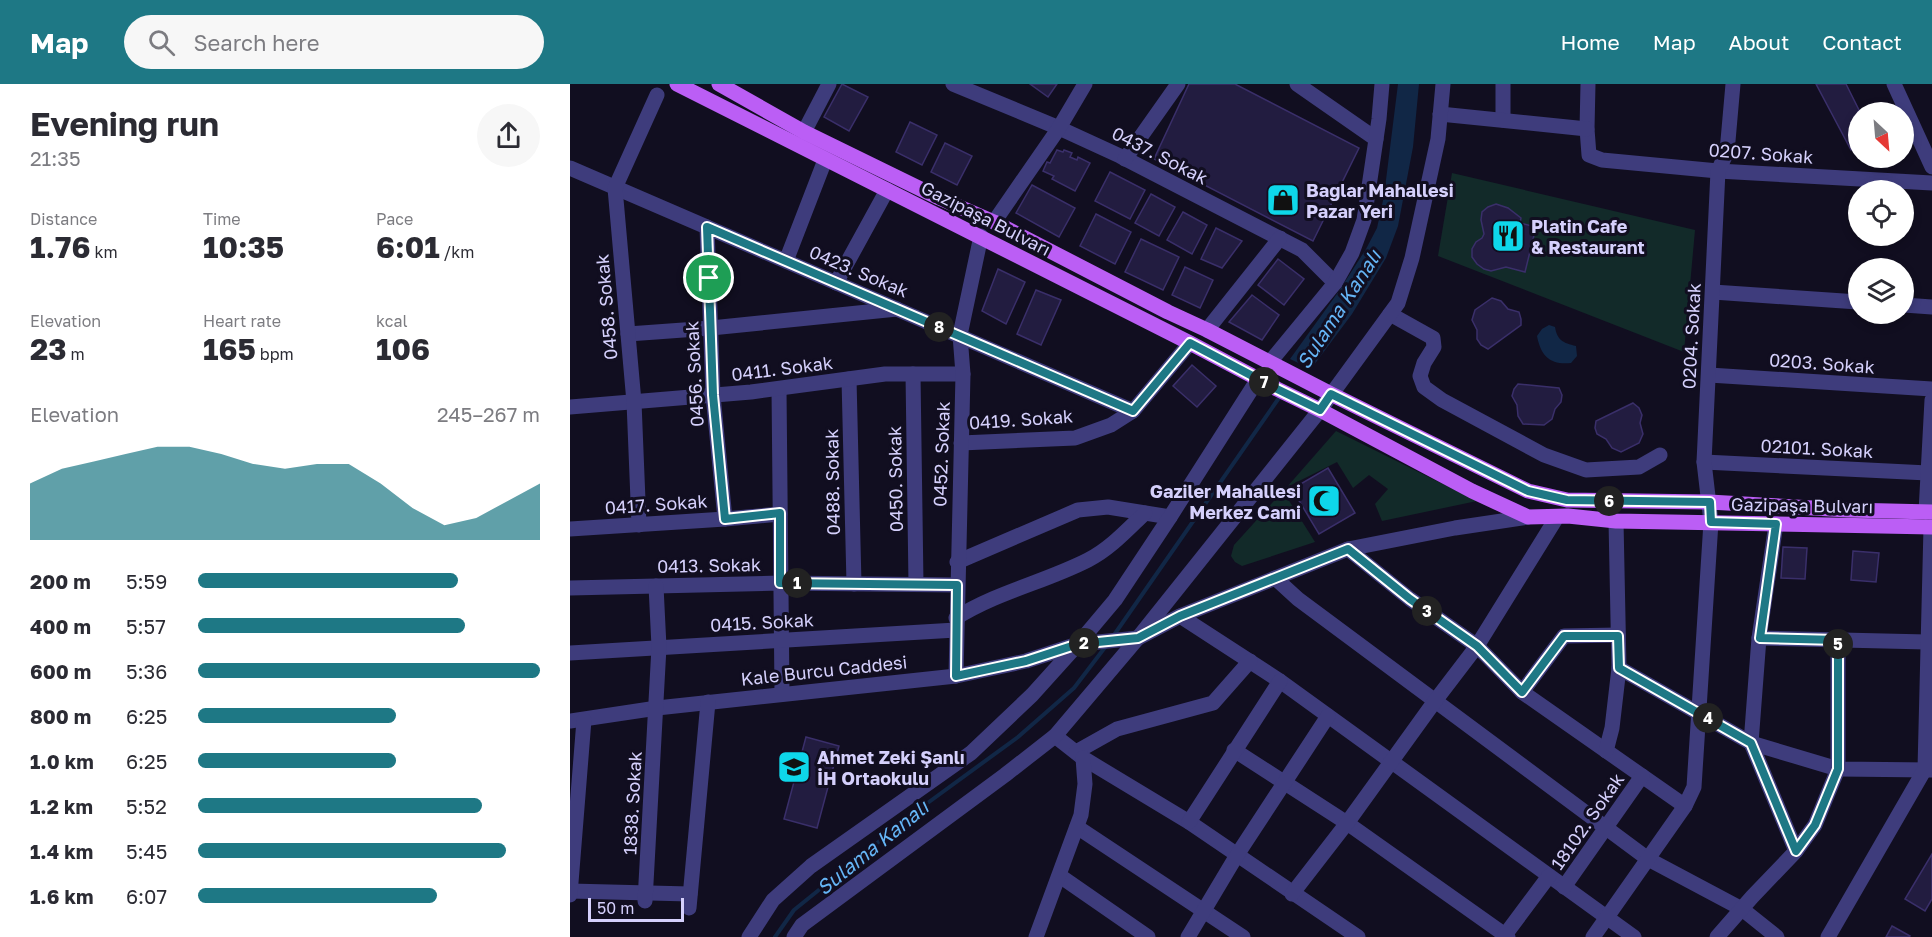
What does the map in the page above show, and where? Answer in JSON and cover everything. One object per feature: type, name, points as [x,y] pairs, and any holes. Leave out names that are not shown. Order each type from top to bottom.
[{"type":"main road","name":"Gazipaşa Bulvarı","points":[[677,84],[981,236],[1320,410],[1472,491],[1528,517],[1568,516],[1616,520],[1776,524],[1930,520]]},
{"type":"main road","name":"Gazipaşa Bulvarı","points":[[719,84],[804,132],[939,198],[994,222],[1168,312],[1528,491],[1567,500],[1710,502],[1848,510],[1930,520]]},
{"type":"street","points":[[804,132],[829,84]]},
{"type":"street","name":"0437. Sokak","points":[[953,84],[1059,128],[1125,159],[1302,249],[1335,283]]},
{"type":"street","points":[[994,222],[1059,128],[1085,84]]},
{"type":"street","points":[[1125,159],[1178,84]]},
{"type":"street","points":[[1297,84],[1376,139]]},
{"type":"street","points":[[1275,364],[1335,283],[1352,252],[1364,220],[1382,84]]},
{"type":"street","points":[[794,937],[802,925],[1005,775],[1054,736],[1138,638],[1320,410],[1398,303],[1412,258],[1438,140],[1443,84]]},
{"type":"street","points":[[1503,84],[1503,120]]},
{"type":"street","points":[[1440,114],[1587,129],[1588,84]]},
{"type":"street","name":"0204. Sokak","points":[[1593,937],[1685,806],[1694,787],[1711,522],[1704,462],[1718,171],[1727,152],[1733,84]]},
{"type":"street","points":[[1894,84],[1932,167]]},
{"type":"street","name":"0458. Sokak","points":[[639,525],[634,402],[615,188],[657,96]]},
{"type":"street","name":"0207. Sokak","points":[[1587,129],[1589,154],[1602,160],[1718,171],[1932,183]]},
{"type":"street","points":[[786,261],[825,160]]},
{"type":"street","name":"0423. Sokak","points":[[570,168],[1133,411]]},
{"type":"street","points":[[836,283],[887,190]]},
{"type":"street","name":"0456. Sokak","points":[[707,227],[713,395],[725,519]]},
{"type":"street","name":"0452. Sokak","points":[[956,676],[963,374],[960,335],[981,236]]},
{"type":"street","points":[[1207,330],[1280,238]]},
{"type":"street","points":[[1713,292],[1848,301]]},
{"type":"street","points":[[1914,306],[1932,307]]},
{"type":"street","points":[[628,334],[898,309]]},
{"type":"street","points":[[1390,314],[1433,338],[1434,347],[1424,363],[1420,376],[1424,387],[1442,400],[1544,455],[1586,470],[1639,467],[1660,455]]},
{"type":"street","name":"0419. Sokak","points":[[961,443],[1075,438],[1111,425],[1133,411],[1190,343]]},
{"type":"street","name":"0411. Sokak","points":[[570,407],[779,389],[885,374],[963,374]]},
{"type":"street","name":"0450. Sokak","points":[[914,374],[916,584]]},
{"type":"street","name":"0203. Sokak","points":[[1709,375],[1932,389]]},
{"type":"street","name":"0488. Sokak","points":[[849,379],[854,584]]},
{"type":"street","points":[[749,937],[773,900],[811,866],[971,753],[1032,695],[1115,600],[1258,379]]},
{"type":"street","points":[[779,389],[782,694]]},
{"type":"street","points":[[1828,937],[1929,769],[1927,642],[1930,520],[1928,473],[1932,400]]},
{"type":"street","name":"02101. Sokak","points":[[1704,462],[1928,473]]},
{"type":"street","points":[[957,562],[1078,510],[1108,507],[1170,518]]},
{"type":"street","name":"0417. Sokak","points":[[570,529],[725,519],[780,513]]},
{"type":"street","points":[[956,624],[976,606],[1089,560],[1109,546],[1145,513]]},
{"type":"street","points":[[1138,638],[1180,616],[1348,549],[1455,528],[1528,517]]},
{"type":"street","points":[[1292,894],[1477,646],[1557,517]]},
{"type":"street","points":[[1606,751],[1612,728],[1619,668],[1616,520]]},
{"type":"street","points":[[1776,524],[1760,638],[1751,743],[1796,851]]},
{"type":"street","points":[[1348,549],[1410,599],[1477,646],[1522,692],[1685,806]]},
{"type":"street","points":[[1275,578],[1298,599],[1648,860],[1742,909],[1777,937]]},
{"type":"street","name":"0413. Sokak","points":[[570,588],[780,583],[957,585]]},
{"type":"street","name":"1838. Sokak","points":[[645,897],[657,708],[659,647],[656,586]]},
{"type":"street","points":[[1180,616],[1280,681],[1634,937]]},
{"type":"street","name":"0415. Sokak","points":[[570,653],[780,640],[956,624]]},
{"type":"street","points":[[1522,692],[1564,636],[1618,636]]},
{"type":"street","name":"Kale Burcu Caddesi","points":[[577,720],[708,702],[956,676],[1026,661],[1078,644],[1138,638]]},
{"type":"street","points":[[1760,638],[1927,642]]},
{"type":"street","points":[[1718,937],[1796,851],[1815,825],[1838,769],[1838,640]]},
{"type":"street","points":[[1079,755],[1117,729],[1213,703],[1250,662]]},
{"type":"street","points":[[1619,668],[1751,743],[1838,769],[1929,769]]},
{"type":"street","points":[[1189,822],[1280,681]]},
{"type":"street","points":[[577,720],[570,893],[689,901],[708,702]]},
{"type":"street","points":[[1188,937],[1328,716]]},
{"type":"street","points":[[1054,736],[1079,755],[1189,822],[1358,937]]},
{"type":"street","points":[[1234,750],[1347,823],[1506,936]]},
{"type":"street","points":[[1036,937],[1081,815],[1085,784],[1079,755]]},
{"type":"street","name":"18102. Sokak","points":[[1564,887],[1642,776]]},
{"type":"street","points":[[1077,826],[1242,937]]},
{"type":"street","points":[[1060,876],[1148,937]]},
{"type":"street","name":"18102. Sokak","points":[[1506,936],[1549,876]]},
{"type":"green space","points":[[1452,173],[1695,230],[1684,352],[1438,256]]},
{"type":"green space","points":[[1336,431],[1477,501],[1382,521],[1375,504],[1388,489],[1369,475],[1353,488],[1337,462],[1287,487]]},
{"type":"green space","points":[[1283,491],[1315,542],[1242,566],[1235,562],[1231,556],[1234,545]]},
{"type":"water","points":[[1398,84],[1419,84],[1413,147],[1398,226],[1386,258],[1352,314],[1311,369],[1290,359],[1339,291],[1377,228],[1384,196]]},
{"type":"water","points":[[1549,325],[1555,327],[1561,340],[1576,346],[1577,356],[1571,363],[1553,361],[1541,349],[1537,336]]},
{"type":"building","points":[[842,84],[868,97],[849,131],[824,117]]},
{"type":"building","points":[[1030,84],[1057,84],[1048,97]]},
{"type":"building","name":"Bağlar Mahallesi Pazar Yeri","points":[[1189,84],[1235,84],[1359,148],[1313,241],[1154,159]]},
{"type":"building","points":[[1816,84],[1846,84],[1855,102],[1848,102],[1848,144]]},
{"type":"building","points":[[910,122],[937,135],[922,165],[896,152]]},
{"type":"building","points":[[945,143],[972,156],[957,185],[931,172]]},
{"type":"building","points":[[1057,150],[1072,153],[1070,157],[1077,160],[1078,157],[1090,163],[1075,191],[1052,179],[1054,176],[1043,171]]},
{"type":"building","points":[[1110,172],[1145,190],[1130,219],[1095,201]]},
{"type":"building","points":[[1032,185],[1075,208],[1059,237],[1016,213]]},
{"type":"building","points":[[1151,194],[1175,207],[1159,236],[1135,223]]},
{"type":"building","name":"Platin Cafe & Restaurant","points":[[1496,204],[1508,208],[1521,218],[1520,223],[1536,227],[1525,272],[1506,267],[1491,271],[1477,264],[1472,257],[1472,249],[1484,234],[1482,212]]},
{"type":"building","points":[[1183,212],[1207,225],[1192,254],[1167,240]]},
{"type":"building","points":[[1096,214],[1131,232],[1115,264],[1080,246]]},
{"type":"building","points":[[1216,228],[1242,241],[1222,268],[1201,259]]},
{"type":"building","points":[[1141,239],[1179,257],[1163,290],[1125,272]]},
{"type":"building","points":[[1278,259],[1304,279],[1284,305],[1258,285]]},
{"type":"building","points":[[1185,267],[1213,280],[1200,308],[1172,295]]},
{"type":"building","points":[[998,269],[1025,282],[1006,324],[982,311]]},
{"type":"building","points":[[1036,290],[1061,300],[1041,345],[1017,334]]},
{"type":"building","points":[[1252,295],[1279,315],[1262,340],[1229,322]]},
{"type":"building","points":[[1492,298],[1501,301],[1508,309],[1519,312],[1521,325],[1488,349],[1477,339],[1477,330],[1472,320],[1475,310]]},
{"type":"building","points":[[1192,365],[1216,386],[1197,407],[1173,386]]},
{"type":"building","points":[[1518,384],[1559,388],[1562,395],[1561,402],[1555,409],[1552,419],[1544,425],[1523,424],[1512,396]]},
{"type":"building","points":[[1633,403],[1642,415],[1640,423],[1643,434],[1639,443],[1621,452],[1612,448],[1606,439],[1597,434],[1596,421]]},
{"type":"building","name":"Gaziler Mahallesi Merkez Cami","points":[[1328,468],[1355,513],[1319,534],[1292,489]]},
{"type":"building","points":[[1783,547],[1807,548],[1805,579],[1781,578]]},
{"type":"building","points":[[1853,551],[1879,553],[1876,582],[1851,580]]},
{"type":"building","points":[[806,737],[839,746],[817,828],[784,819]]},
{"type":"building","points":[[1932,854],[1932,899],[1925,911],[1905,899]]},
{"type":"building","points":[[1892,926],[1910,936],[1886,937]]},
{"type":"waterway","name":"Sulama Kanalı","points":[[1114,635],[1281,395]]},
{"type":"waterway","name":"Sulama Kanalı","points":[[775,937],[794,910],[918,810],[1018,737],[1074,688],[1106,646]]},
{"type":"place","name":"Bağlar Mahallesi Pazar Yeri","points":[[1283,200]]},
{"type":"place","name":"Platin Cafe & Restaurant","points":[[1508,236]]},
{"type":"place","name":"Gaziler Mahallesi Merkez Cami","points":[[1324,501]]},
{"type":"place","name":"Ahmet Zeki Şanlı İH Ortaokulu","points":[[794,767]]},
{"type":"route","points":[[707,227],[1133,411],[1190,343],[1320,410],[1331,394],[1528,491],[1567,500],[1710,502],[1711,522],[1776,524],[1760,638],[1838,640],[1838,769],[1815,825],[1796,851],[1751,743],[1619,668],[1618,636],[1564,636],[1522,692],[1477,646],[1410,599],[1348,549],[1180,616],[1138,638],[1078,644],[1026,661],[956,676],[957,585],[780,583],[780,513],[725,519],[713,395],[709,278],[707,227]]}]
